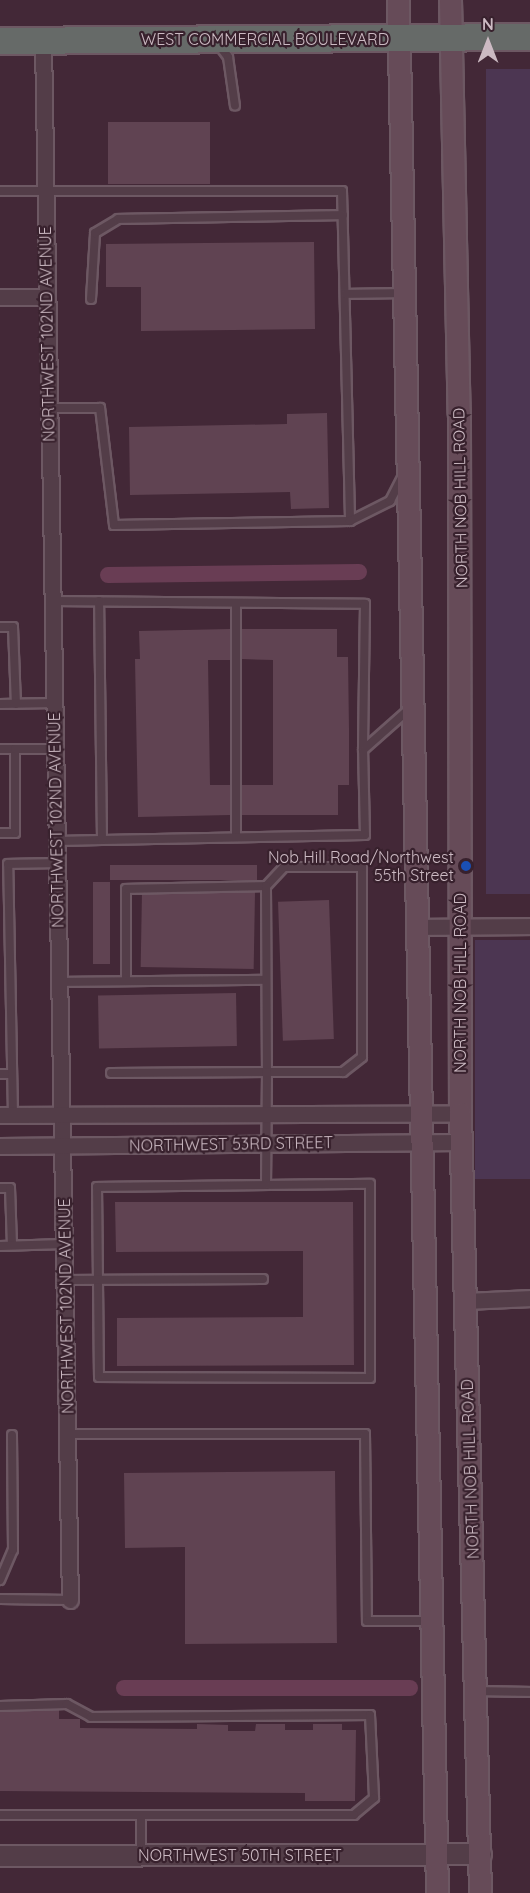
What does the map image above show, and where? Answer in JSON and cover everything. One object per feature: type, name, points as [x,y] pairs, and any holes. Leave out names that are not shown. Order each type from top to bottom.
[{"type":"highway","name":"WEST COMMERCIAL BOULEVARD","points":[[0,41],[530,37]]},
{"type":"main road","points":[[398,0],[419,927],[420,1142],[430,1621],[438,1855],[437,1893]]},
{"type":"main road","name":"NORTH NOB HILL ROAD","points":[[450,0],[462,766],[458,927],[460,1113],[467,1301],[481,1854],[480,1893]]},
{"type":"street","name":"NORTHWEST 102ND AVENUE","points":[[43,40],[61,1115],[69,1434],[70,1600]]},
{"type":"street","points":[[0,297],[46,297]]},
{"type":"street","points":[[419,927],[530,926]]},
{"type":"street","name":"NORTHWEST 53RD STREET","points":[[6,1115],[460,1113]]},
{"type":"street","name":"NORTHWEST 53RD STREET","points":[[0,1146],[462,1142]]},
{"type":"street","points":[[467,1301],[530,1298]]},
{"type":"street","name":"NORTHWEST 50TH STREET","points":[[0,1856],[481,1854]]},
{"type":"lane","points":[[214,39],[228,57],[235,106]]},
{"type":"lane","points":[[0,191],[45,193],[342,191],[350,521]]},
{"type":"lane","points":[[91,299],[95,233],[118,219],[343,215]]},
{"type":"lane","points":[[345,294],[404,293]]},
{"type":"lane","points":[[48,408],[100,408],[114,525],[350,521],[390,501],[408,465]]},
{"type":"lane","points":[[52,601],[365,604],[363,750],[365,835],[56,841]]},
{"type":"lane","points":[[99,601],[102,840]]},
{"type":"lane","points":[[236,603],[236,837]]},
{"type":"lane","points":[[0,627],[12,627],[16,704]]},
{"type":"lane","points":[[0,704],[54,703]]},
{"type":"lane","points":[[363,750],[414,705]]},
{"type":"lane","points":[[0,749],[55,749]]},
{"type":"lane","points":[[0,833],[15,833],[15,749]]},
{"type":"lane","points":[[6,1115],[12,1074],[4,864],[57,863]]},
{"type":"lane","points":[[111,1073],[267,1072],[343,1072],[362,1057],[362,867],[284,867],[266,886],[267,1072],[266,1185]]},
{"type":"lane","points":[[126,981],[126,889],[266,886]]},
{"type":"lane","points":[[59,982],[266,980]]},
{"type":"lane","points":[[0,1074],[12,1074]]},
{"type":"lane","points":[[370,1184],[370,1378],[99,1377],[98,1187],[266,1185],[370,1184]]},
{"type":"lane","points":[[0,1188],[10,1188],[12,1245]]},
{"type":"lane","points":[[0,1246],[64,1244]]},
{"type":"lane","points":[[65,1280],[263,1279]]},
{"type":"lane","points":[[69,1434],[365,1434],[367,1621],[430,1621]]},
{"type":"lane","points":[[0,1580],[13,1550],[12,1435]]},
{"type":"lane","points":[[0,1599],[70,1600]]},
{"type":"lane","points":[[476,1691],[530,1692]]},
{"type":"lane","points":[[0,1706],[67,1704],[91,1717],[370,1715],[374,1798],[354,1815],[0,1815]]},
{"type":"lane","points":[[141,1816],[141,1854]]},
{"type":"shaded area","points":[[486,69],[530,69],[530,894],[486,894]]},
{"type":"shaded area","points":[[475,940],[530,940],[530,1179],[475,1179]]},
{"type":"building","points":[[108,122],[210,122],[210,184],[108,184]]},
{"type":"building","points":[[314,242],[315,329],[141,331],[141,287],[106,287],[106,244]]},
{"type":"building","points":[[327,413],[329,508],[291,509],[290,492],[130,495],[129,427],[287,424],[287,414]]},
{"type":"building","points":[[230,629],[230,660],[208,660],[210,785],[230,785],[230,815],[138,817],[135,659],[140,659],[139,631]]},
{"type":"building","points":[[242,629],[337,629],[337,657],[348,657],[349,730],[349,785],[338,785],[338,815],[242,815],[242,785],[273,785],[273,660],[242,659]]},
{"type":"building","points":[[110,865],[257,865],[257,880],[110,880]]},
{"type":"building","points":[[93,882],[110,882],[110,964],[93,964]]},
{"type":"building","points":[[142,890],[255,892],[254,969],[141,967]]},
{"type":"building","points":[[329,900],[334,1039],[283,1041],[278,902]]},
{"type":"building","points":[[236,993],[237,1046],[99,1048],[98,995]]},
{"type":"building","points":[[115,1202],[353,1202],[354,1365],[117,1366],[117,1318],[303,1317],[303,1251],[116,1252]]},
{"type":"building","points":[[335,1471],[337,1643],[185,1644],[185,1547],[125,1548],[124,1473]]},
{"type":"building","points":[[59,1710],[59,1719],[80,1719],[80,1728],[197,1729],[197,1724],[228,1725],[228,1731],[255,1731],[256,1724],[285,1724],[285,1730],[313,1730],[313,1724],[342,1724],[342,1730],[356,1730],[355,1801],[305,1801],[305,1793],[0,1791],[0,1712]]},
{"type":"waterway","points":[[108,575],[359,572]]},
{"type":"waterway","points":[[124,1688],[410,1688]]},
{"type":"place","name":"Nob Hill Road/Northwest 55th Street","points":[[466,866]]}]
